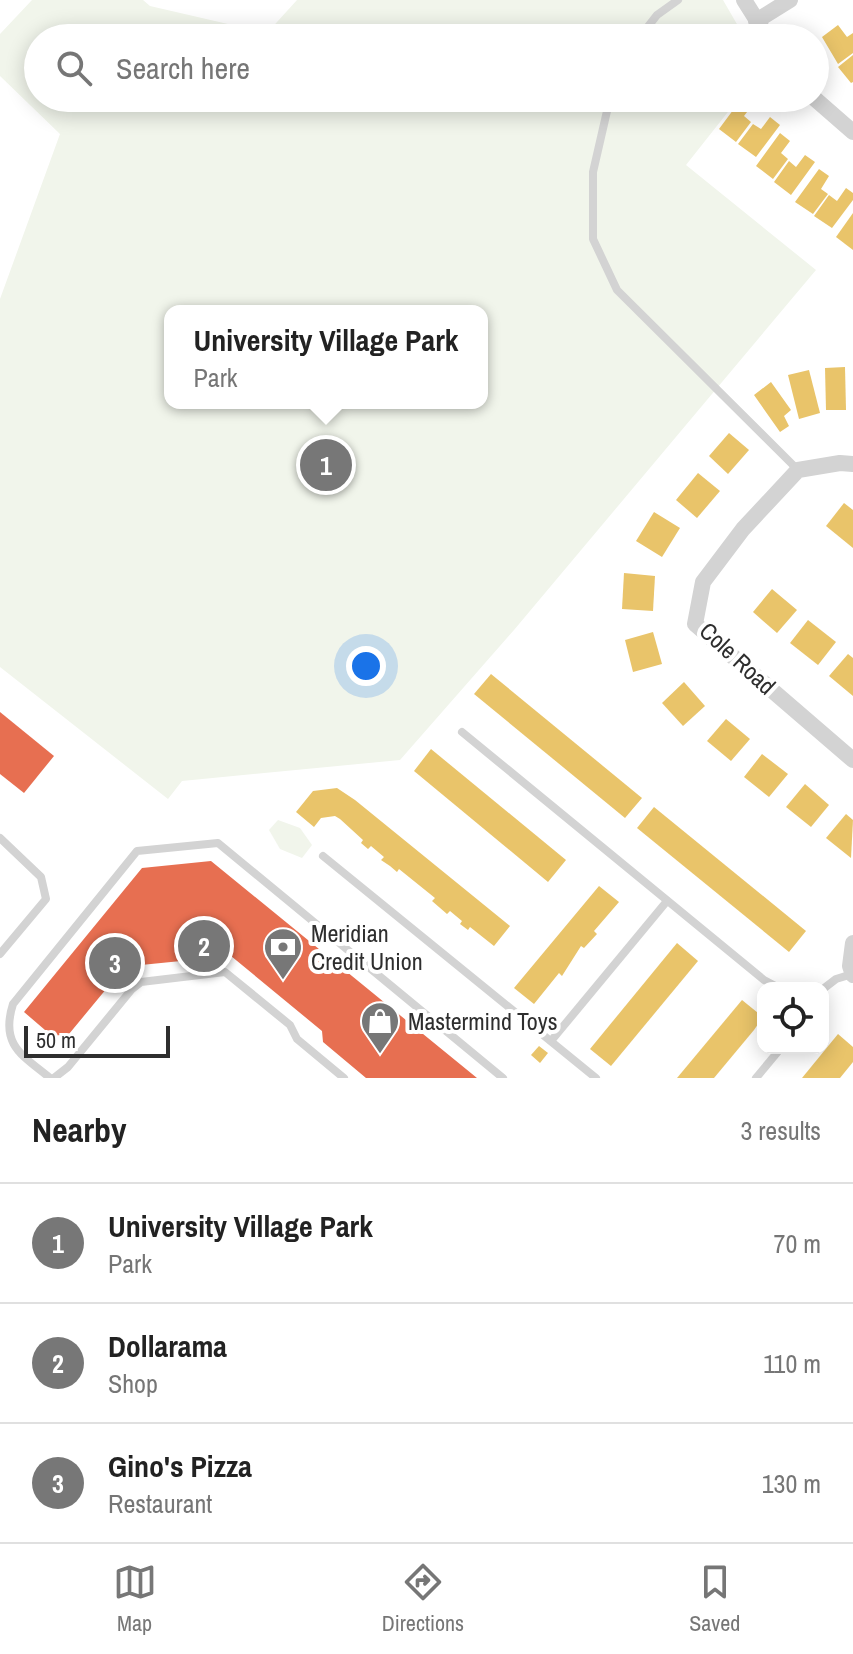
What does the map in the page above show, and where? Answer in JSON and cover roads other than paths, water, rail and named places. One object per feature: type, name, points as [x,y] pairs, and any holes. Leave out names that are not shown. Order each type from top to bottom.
[{"type":"street","points":[[744,0],[758,24]]},
{"type":"street","points":[[756,21],[790,0]]},
{"type":"street","points":[[829,111],[853,132]]},
{"type":"street","points":[[798,470],[840,463],[853,464]]},
{"type":"street","name":"Cole Road","points":[[798,470],[743,529],[703,582],[695,624],[853,760]]},
{"type":"street","points":[[853,943],[850,957],[853,974]]},
{"type":"lane","points":[[650,24],[678,0]]},
{"type":"lane","points":[[607,112],[593,172],[593,239],[617,290],[798,470]]},
{"type":"lane","points":[[462,732],[768,982]]},
{"type":"lane","points":[[0,838],[41,877],[46,899],[0,954]]},
{"type":"lane","points":[[344,1078],[297,1039],[290,1025],[225,972],[141,982],[68,1067],[52,1078],[10,1041],[8,1017],[13,1004],[137,851],[218,843],[503,1078]]},
{"type":"lane","points":[[323,856],[596,1078]]},
{"type":"lane","points":[[551,1041],[667,901]]},
{"type":"lane","points":[[829,984],[853,974]]},
{"type":"lane","points":[[756,1078],[776,1054]]},
{"type":"place","name":"University Village Park","points":[[326,465]]},
{"type":"place","name":"Dollarama","points":[[204,946]]},
{"type":"place","name":"Gino's Pizza","points":[[115,963]]},
{"type":"place","name":"Meridian Credit Union","points":[[283,981]]},
{"type":"place","name":"Mastermind Toys","points":[[380,1055]]}]
